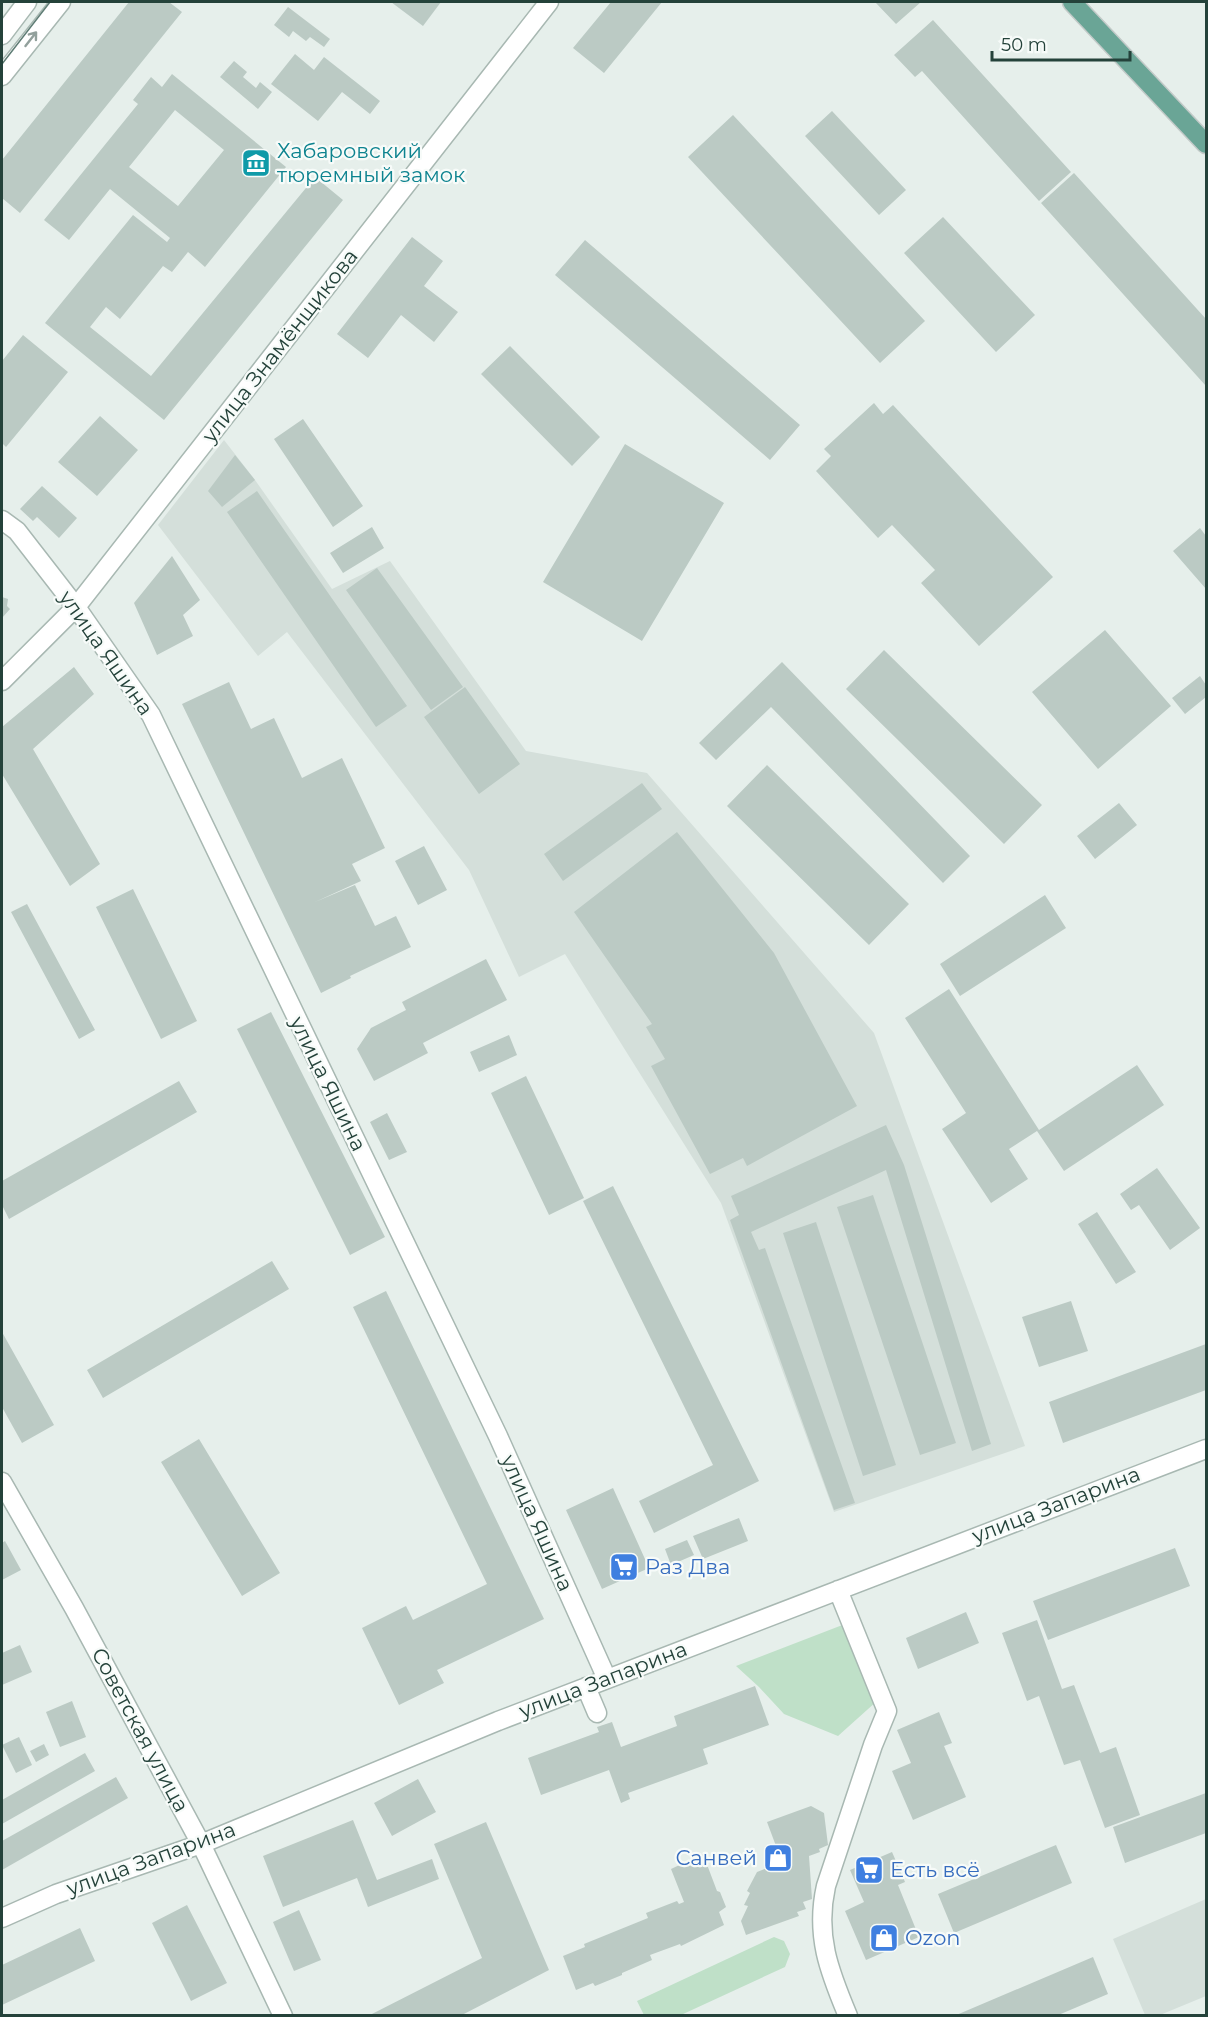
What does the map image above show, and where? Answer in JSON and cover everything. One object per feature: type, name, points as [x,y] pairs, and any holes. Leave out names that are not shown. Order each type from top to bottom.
[{"type":"main road","points":[[1072,2],[1206,144]]},
{"type":"street","points":[[2,35],[27,2]]},
{"type":"street","points":[[2,76],[61,2]]},
{"type":"street","name":"улица Знамёнщикова","points":[[2,681],[76,607],[549,2]]},
{"type":"street","name":"улица Яшина","points":[[2,520],[17,531],[76,607],[151,715],[493,1425],[607,1679]]},
{"type":"street","name":"улица Запарина","points":[[2,1918],[56,1894],[201,1844],[487,1725],[1206,1449]]},
{"type":"street","name":"Советская улица","points":[[2,1482],[74,1608],[201,1844],[283,2016]]},
{"type":"street","points":[[837,1590],[887,1711],[840,1842],[821,1908],[830,1972],[848,2016]]},
{"type":"street","points":[[586,1687],[597,1713]]},
{"type":"shaded area","points":[[224,440],[332,589],[390,561],[526,751],[647,773],[874,1033],[1025,1446],[834,1512],[721,1203],[565,954],[519,977],[469,870],[287,632],[258,656],[158,525]]},
{"type":"shaded area","points":[[1206,1899],[1206,1996],[1160,2015],[1145,2015],[1113,1939]]},
{"type":"green space","points":[[845,1624],[877,1701],[838,1736],[784,1714],[736,1666]]},
{"type":"green space","points":[[774,1937],[784,1941],[790,1954],[785,1967],[681,2015],[644,2015],[637,2001]]},
{"type":"building","points":[[129,2],[169,2],[182,12],[20,213],[2,198],[2,160]]},
{"type":"building","points":[[391,2],[441,2],[423,26]]},
{"type":"building","points":[[611,2],[662,2],[604,73],[573,48]]},
{"type":"building","points":[[875,2],[921,2],[896,24]]},
{"type":"building","points":[[288,7],[330,39],[324,47],[310,37],[306,41],[293,31],[289,37],[274,25]]},
{"type":"building","points":[[933,20],[1071,172],[1039,201],[922,71],[915,77],[894,55]]},
{"type":"building","points":[[295,54],[314,70],[324,57],[380,101],[370,114],[342,92],[318,121],[271,84]]},
{"type":"building","points":[[234,61],[247,72],[243,77],[256,88],[260,82],[272,92],[258,109],[220,77]]},
{"type":"building","points":[[172,74],[286,167],[205,267],[188,252],[172,272],[163,266],[120,319],[106,307],[90,327],[151,376],[315,177],[343,200],[164,420],[45,323],[133,215],[167,242],[170,238],[110,189],[69,240],[44,220],[138,104],[133,100],[151,77],[162,87]],"holes":[[[175,110],[224,150],[178,206],[129,167]]]},
{"type":"building","points":[[832,111],[906,190],[879,215],[805,136]]},
{"type":"building","points":[[733,115],[925,321],[880,363],[688,157]]},
{"type":"building","points":[[1074,173],[1206,319],[1206,386],[1041,203]]},
{"type":"building","points":[[943,217],[1035,315],[996,352],[904,253]]},
{"type":"building","points":[[412,237],[443,261],[424,286],[458,312],[434,342],[401,315],[368,358],[337,334]]},
{"type":"building","points":[[585,240],[800,425],[770,460],[555,275]]},
{"type":"building","points":[[23,335],[68,372],[6,447],[2,443],[2,361]]},
{"type":"building","points":[[510,346],[600,437],[572,466],[481,374]]},
{"type":"building","points":[[874,403],[883,414],[893,405],[1053,577],[979,646],[921,583],[935,570],[892,525],[878,538],[816,471],[831,456],[824,449]]},
{"type":"building","points":[[100,416],[138,450],[97,496],[58,462]]},
{"type":"building","points":[[303,419],[363,506],[333,527],[274,439]]},
{"type":"building","points":[[625,444],[724,503],[642,641],[543,582]]},
{"type":"building","points":[[235,455],[255,480],[222,507],[208,491]]},
{"type":"building","points":[[42,486],[77,518],[59,538],[37,517],[33,521],[20,509]]},
{"type":"building","points":[[257,491],[407,706],[376,727],[227,512]]},
{"type":"building","points":[[372,527],[384,548],[343,573],[330,553]]},
{"type":"building","points":[[1200,528],[1206,536],[1206,589],[1173,551]]},
{"type":"building","points":[[172,556],[200,600],[183,615],[193,636],[157,655],[134,603]]},
{"type":"building","points":[[377,568],[463,687],[431,710],[346,590]]},
{"type":"building","points":[[2,597],[8,599],[7,606],[10,609],[2,618]]},
{"type":"building","points":[[1105,630],[1171,706],[1098,769],[1032,692]]},
{"type":"building","points":[[884,650],[1042,805],[1004,844],[846,689]]},
{"type":"building","points":[[782,662],[970,856],[943,883],[771,707],[716,760],[699,743]]},
{"type":"building","points":[[74,667],[94,694],[33,749],[100,864],[70,886],[2,774],[2,727]]},
{"type":"building","points":[[1200,676],[1206,685],[1206,697],[1185,714],[1172,698]]},
{"type":"building","points":[[229,682],[251,729],[274,718],[302,778],[342,758],[385,848],[352,864],[361,881],[315,902],[355,885],[375,926],[396,916],[411,947],[350,976],[351,978],[321,993],[182,704]]},
{"type":"building","points":[[465,687],[520,764],[479,794],[424,717]]},
{"type":"building","points":[[767,765],[909,904],[869,945],[727,806]]},
{"type":"building","points":[[642,783],[662,809],[563,881],[544,854]]},
{"type":"building","points":[[1119,803],[1137,825],[1095,859],[1077,836]]},
{"type":"building","points":[[677,832],[774,953],[857,1106],[747,1166],[743,1158],[710,1174],[651,1066],[665,1059],[646,1027],[652,1024],[574,912]]},
{"type":"building","points":[[424,846],[447,890],[418,905],[395,861]]},
{"type":"building","points":[[133,889],[197,1021],[161,1039],[96,907]]},
{"type":"building","points":[[1045,895],[1066,928],[960,996],[940,964]]},
{"type":"building","points":[[27,904],[95,1030],[79,1039],[11,912]]},
{"type":"building","points":[[486,959],[507,1000],[423,1043],[428,1053],[374,1081],[357,1049],[371,1028],[406,1010],[402,1002]]},
{"type":"building","points":[[949,989],[1039,1130],[1137,1065],[1164,1105],[1064,1171],[1037,1131],[1009,1149],[1028,1179],[991,1203],[942,1129],[966,1113],[905,1018]]},
{"type":"building","points":[[271,1012],[385,1237],[350,1255],[237,1029]]},
{"type":"building","points":[[509,1035],[517,1055],[479,1072],[470,1052]]},
{"type":"building","points":[[526,1076],[584,1198],[549,1215],[491,1093]]},
{"type":"building","points":[[179,1081],[197,1112],[9,1219],[2,1205],[2,1181]]},
{"type":"building","points":[[387,1113],[407,1152],[389,1160],[370,1122]]},
{"type":"building","points":[[886,1125],[904,1165],[991,1444],[972,1451],[886,1170],[751,1232],[759,1250],[765,1248],[855,1503],[834,1510],[730,1220],[739,1215],[731,1196]]},
{"type":"building","points":[[1157,1168],[1200,1228],[1170,1250],[1139,1205],[1131,1210],[1120,1194]]},
{"type":"building","points":[[613,1186],[759,1481],[654,1533],[639,1501],[713,1465],[583,1201]]},
{"type":"building","points":[[873,1195],[956,1443],[920,1455],[837,1207]]},
{"type":"building","points":[[1097,1212],[1136,1272],[1116,1284],[1078,1224]]},
{"type":"building","points":[[816,1222],[896,1465],[863,1476],[783,1233]]},
{"type":"building","points":[[272,1261],[289,1289],[103,1398],[87,1370]]},
{"type":"building","points":[[386,1291],[544,1619],[437,1670],[444,1683],[399,1705],[362,1628],[406,1606],[413,1620],[487,1584],[353,1307]]},
{"type":"building","points":[[1071,1301],[1088,1351],[1039,1367],[1022,1317]]},
{"type":"building","points":[[2,1332],[54,1425],[22,1443],[2,1407]]},
{"type":"building","points":[[1206,1344],[1206,1390],[1063,1443],[1049,1402]]},
{"type":"building","points":[[199,1439],[280,1573],[242,1596],[161,1462]]},
{"type":"building","points":[[613,1488],[649,1568],[602,1589],[566,1510]]},
{"type":"building","points":[[739,1518],[748,1541],[703,1559],[693,1536]]},
{"type":"building","points":[[687,1540],[694,1555],[671,1565],[665,1549]]},
{"type":"building","points":[[5,1541],[21,1570],[2,1580],[2,1543]]},
{"type":"building","points":[[1175,1548],[1190,1586],[1048,1640],[1033,1601]]},
{"type":"building","points":[[966,1612],[979,1643],[918,1669],[906,1638]]},
{"type":"building","points":[[1037,1620],[1062,1689],[1074,1685],[1100,1753],[1116,1747],[1140,1815],[1105,1828],[1080,1760],[1064,1765],[1039,1696],[1027,1701],[1002,1633]]},
{"type":"building","points":[[20,1645],[32,1672],[2,1685],[2,1653]]},
{"type":"building","points":[[755,1686],[769,1725],[703,1749],[708,1764],[628,1793],[630,1799],[621,1803],[609,1770],[541,1795],[528,1758],[599,1732],[597,1727],[612,1722],[621,1747],[677,1726],[674,1716]]},
{"type":"building","points":[[72,1701],[86,1737],[60,1747],[46,1712]]},
{"type":"building","points":[[939,1712],[952,1743],[944,1746],[966,1797],[913,1820],[892,1771],[911,1763],[897,1730]]},
{"type":"building","points":[[19,1737],[32,1765],[16,1773],[2,1745]]},
{"type":"building","points":[[44,1744],[49,1755],[36,1762],[30,1751]]},
{"type":"building","points":[[85,1753],[95,1771],[2,1824],[2,1800]]},
{"type":"building","points":[[116,1777],[128,1798],[2,1870],[2,1841]]},
{"type":"building","points":[[418,1779],[436,1812],[392,1836],[374,1803]]},
{"type":"building","points":[[1206,1793],[1206,1833],[1125,1863],[1113,1827]]},
{"type":"building","points":[[811,1806],[824,1813],[828,1845],[819,1849],[820,1852],[809,1856],[812,1899],[803,1902],[806,1909],[797,1912],[799,1916],[746,1935],[741,1921],[748,1906],[744,1905],[750,1893],[747,1891],[757,1872],[782,1862],[767,1822]]},
{"type":"building","points":[[353,1820],[377,1880],[432,1859],[439,1879],[368,1907],[357,1878],[283,1907],[263,1856]]},
{"type":"building","points":[[486,1822],[549,1970],[460,2016],[368,2016],[482,1958],[434,1844]]},
{"type":"building","points":[[1056,1845],[1072,1883],[954,1933],[938,1894]]},
{"type":"building","points":[[892,1852],[905,1882],[898,1885],[919,1937],[866,1960],[845,1911],[864,1902],[850,1870]]},
{"type":"building","points":[[703,1854],[717,1891],[720,1892],[726,1907],[719,1912],[724,1925],[681,1946],[680,1944],[650,1955],[652,1960],[622,1975],[595,1986],[593,1983],[576,1990],[563,1956],[585,1947],[584,1944],[648,1918],[646,1913],[677,1901],[679,1904],[684,1902],[671,1869]]},
{"type":"building","points":[[187,1905],[227,1983],[191,2001],[152,1923]]},
{"type":"building","points":[[299,1910],[321,1960],[294,1971],[273,1922]]},
{"type":"building","points":[[80,1928],[95,1961],[2,2005],[2,1965]]},
{"type":"building","points":[[1093,1957],[1108,1994],[1056,2016],[954,2016]]},
{"type":"tram line","points":[[2,64],[50,2]]},
{"type":"place","name":"Хабаровский тюремный замок","points":[[256,163]]},
{"type":"place","name":"Раз Два","points":[[624,1567]]},
{"type":"place","name":"Санвей","points":[[778,1858]]},
{"type":"place","name":"Есть всё","points":[[869,1870]]},
{"type":"place","name":"Ozon","points":[[884,1938]]}]
